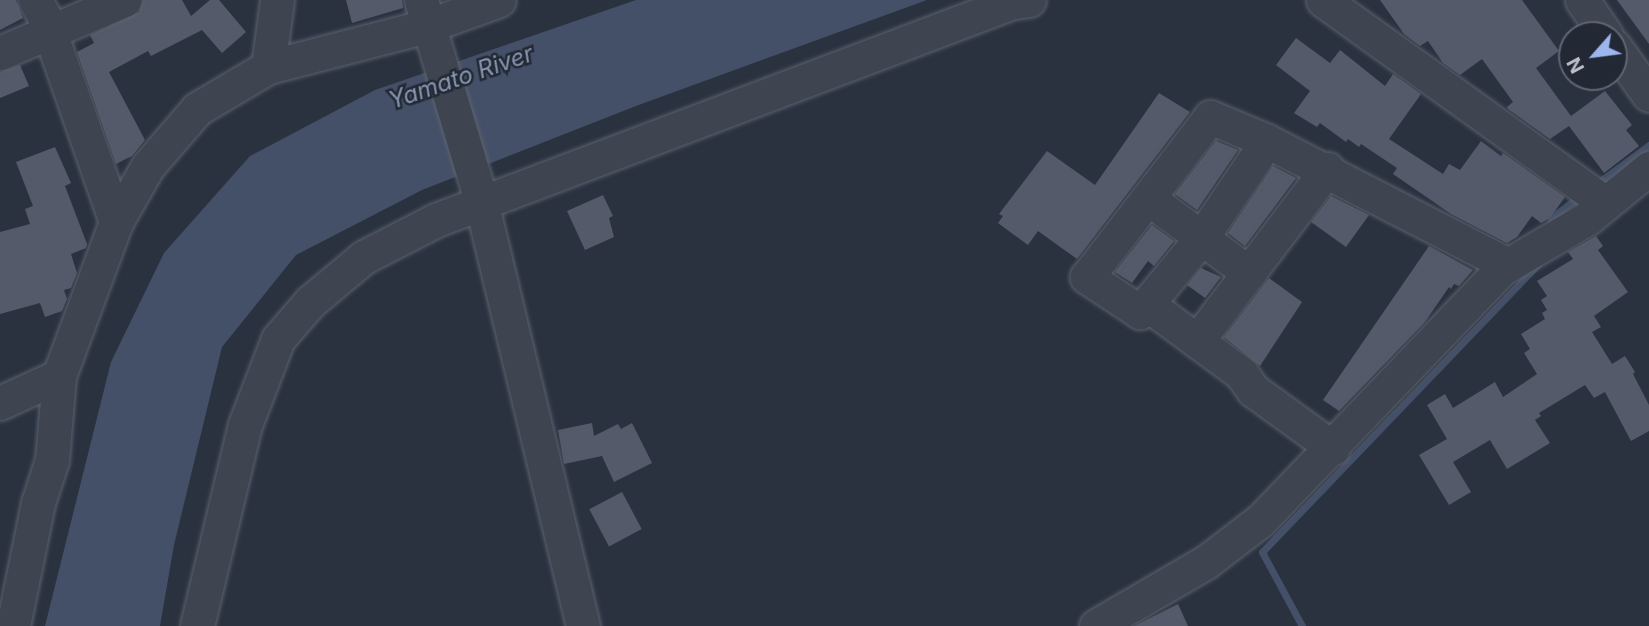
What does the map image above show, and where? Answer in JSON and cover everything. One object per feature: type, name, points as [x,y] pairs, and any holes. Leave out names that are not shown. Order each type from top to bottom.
[{"type":"street","points":[[35,0],[51,34],[116,222]]},
{"type":"street","points":[[0,53],[51,34],[124,0]]},
{"type":"street","points":[[268,67],[277,0]]},
{"type":"street","points":[[13,626],[38,503],[52,460],[59,376],[116,222],[148,166],[197,109],[268,67],[428,23],[499,0]]},
{"type":"street","points":[[197,626],[245,425],[278,340],[310,302],[364,257],[479,198],[1013,2],[1029,0]]},
{"type":"street","points":[[1323,0],[1606,203]]},
{"type":"street","points":[[1582,0],[1596,21]]},
{"type":"street","points":[[428,23],[479,198],[583,626]]},
{"type":"street","points":[[1628,66],[1649,95]]},
{"type":"street","points":[[1267,141],[1202,237],[1140,312],[1087,277],[1210,117],[1267,141],[1327,169],[1508,265]]},
{"type":"street","points":[[1096,626],[1217,554],[1261,520],[1508,265],[1588,218],[1649,168]]},
{"type":"street","points":[[1197,341],[1327,169]]},
{"type":"street","points":[[1149,198],[1249,273]]},
{"type":"street","points":[[1147,304],[1242,374],[1253,390],[1333,448]]},
{"type":"street","points":[[0,402],[59,376]]},
{"type":"water","name":"Yamato River","points":[[636,0],[927,0],[636,106],[422,190],[296,255],[222,347],[174,545],[160,626],[45,626],[111,362],[164,253],[250,156],[375,90]]},
{"type":"building","points":[[0,0],[16,0],[23,18],[0,30]]},
{"type":"building","points":[[143,0],[182,0],[191,16],[210,0],[219,0],[246,32],[222,53],[202,30],[151,56],[148,51],[109,72],[145,140],[132,156],[116,164],[77,52],[94,43],[90,35],[139,12]]},
{"type":"building","points":[[346,0],[402,0],[403,8],[352,23]]},
{"type":"building","points":[[1380,0],[1522,0],[1558,50],[1536,68],[1571,116],[1605,91],[1632,125],[1626,130],[1639,146],[1604,173],[1569,126],[1550,139],[1508,109],[1513,102],[1482,59],[1460,75],[1443,63],[1428,41],[1420,46],[1404,34]]},
{"type":"building","points":[[1617,0],[1649,0],[1649,44]]},
{"type":"building","points":[[1296,38],[1330,63],[1340,50],[1385,86],[1393,74],[1421,94],[1389,139],[1443,174],[1449,164],[1460,170],[1481,141],[1501,156],[1503,153],[1565,197],[1550,218],[1541,223],[1532,216],[1517,237],[1507,243],[1451,214],[1393,174],[1397,168],[1361,144],[1359,147],[1348,139],[1346,142],[1320,123],[1317,127],[1294,113],[1310,91],[1276,65]]},
{"type":"building","points":[[20,65],[29,86],[0,98],[0,72]]},
{"type":"building","points":[[1159,93],[1190,112],[1077,259],[1038,231],[1028,245],[998,223],[1003,216],[999,214],[1047,151],[1095,185]]},
{"type":"building","points":[[1216,141],[1238,150],[1197,210],[1175,194]]},
{"type":"building","points":[[55,147],[71,183],[65,186],[87,244],[86,248],[71,254],[77,273],[71,288],[64,290],[67,299],[62,311],[45,317],[40,303],[0,314],[0,232],[30,224],[25,209],[33,206],[16,162]]},
{"type":"building","points":[[1273,166],[1296,178],[1245,246],[1228,233]]},
{"type":"building","points":[[603,195],[613,216],[609,218],[614,237],[585,250],[567,211]]},
{"type":"building","points":[[1331,196],[1369,215],[1346,247],[1311,222]]},
{"type":"building","points":[[1152,225],[1174,241],[1154,266],[1148,261],[1132,283],[1115,272]]},
{"type":"building","points":[[1596,236],[1603,246],[1598,250],[1628,292],[1594,316],[1601,327],[1592,332],[1612,364],[1625,356],[1635,372],[1633,374],[1649,405],[1649,431],[1631,441],[1605,392],[1594,398],[1585,385],[1539,413],[1541,416],[1535,420],[1550,443],[1507,469],[1490,440],[1453,462],[1471,492],[1449,505],[1419,455],[1447,439],[1427,405],[1445,394],[1453,408],[1495,382],[1503,397],[1537,374],[1524,353],[1530,349],[1521,334],[1545,319],[1542,313],[1547,310],[1541,300],[1547,296],[1537,281],[1573,259],[1568,252]]},
{"type":"building","points":[[1429,246],[1473,270],[1459,286],[1454,284],[1451,289],[1449,287],[1425,322],[1339,411],[1323,400]]},
{"type":"building","points":[[1201,268],[1221,277],[1205,298],[1187,285]]},
{"type":"building","points":[[1269,278],[1302,302],[1260,366],[1224,337]]},
{"type":"building","points":[[592,423],[594,436],[618,424],[621,429],[632,423],[652,463],[614,482],[602,456],[564,464],[558,430]]},
{"type":"building","points":[[622,492],[642,529],[609,546],[589,509]]},
{"type":"building","points":[[1178,604],[1188,626],[1134,626]]},
{"type":"waterway","points":[[1596,184],[1649,145]]},
{"type":"waterway","points":[[1549,228],[1552,217],[1581,195]]},
{"type":"waterway","points":[[1302,626],[1262,552],[1539,263]]}]
